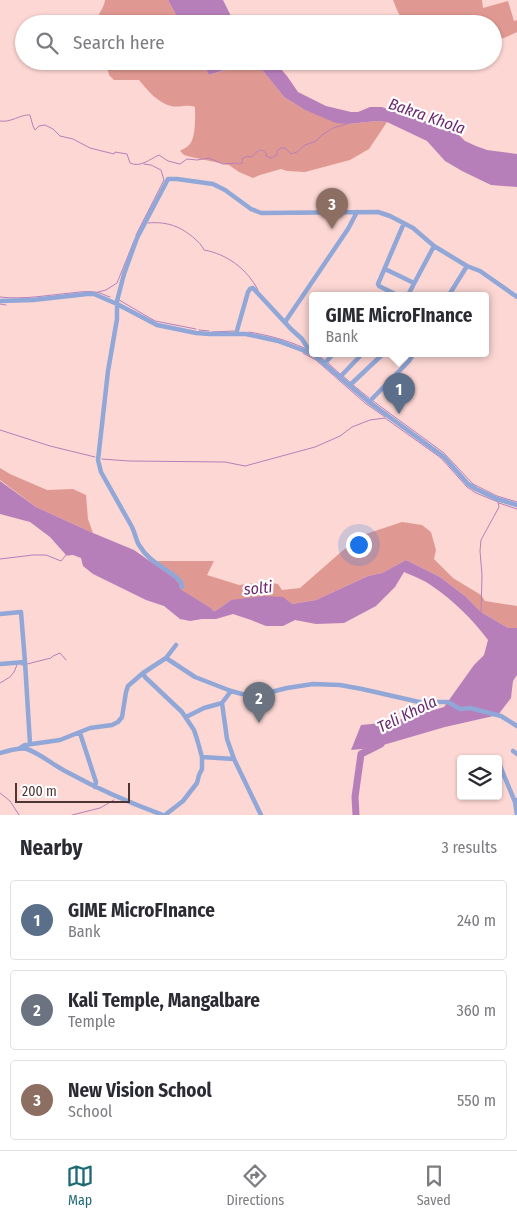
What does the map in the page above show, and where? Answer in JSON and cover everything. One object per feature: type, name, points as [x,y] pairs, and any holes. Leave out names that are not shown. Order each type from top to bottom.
[{"type":"street","points":[[182,587],[177,577],[150,560],[137,543],[135,533],[99,466],[98,460],[108,371],[117,319],[117,304],[124,274],[137,238],[168,179],[213,184],[250,209],[261,213],[384,213],[413,228],[434,246],[467,266],[480,271],[517,297]]},
{"type":"street","points":[[285,322],[338,244],[357,212]]},
{"type":"street","points":[[392,292],[378,284],[404,223]]},
{"type":"street","points":[[410,292],[434,246]]},
{"type":"street","points":[[451,292],[467,266]]},
{"type":"street","points":[[385,269],[414,283]]},
{"type":"street","points":[[236,334],[248,292],[253,288],[302,339],[307,347],[306,351]]},
{"type":"street","points":[[0,301],[94,294],[117,304],[157,326],[196,333],[246,334],[278,341],[309,353]]},
{"type":"street","points":[[314,357],[369,402],[444,457],[468,484],[476,490],[517,505]]},
{"type":"street","points":[[324,364],[330,357]]},
{"type":"street","points":[[340,377],[359,357]]},
{"type":"street","points":[[350,385],[380,357]]},
{"type":"street","points":[[369,402],[412,357]]},
{"type":"street","points":[[0,614],[22,612],[30,744]]},
{"type":"street","points":[[0,753],[25,745],[60,740],[90,728],[112,725],[121,720],[127,689],[144,673],[166,658],[176,645]]},
{"type":"street","points":[[166,658],[196,677],[242,694],[258,695],[312,684],[340,686],[413,701],[448,702],[460,709],[470,708],[501,716],[517,726]]},
{"type":"street","points":[[0,664],[25,662]]},
{"type":"street","points":[[20,748],[28,750],[96,787],[164,815],[183,801],[196,784],[202,769],[202,757],[194,730],[186,717],[145,677],[144,673]]},
{"type":"street","points":[[186,717],[204,708],[222,703],[231,691]]},
{"type":"street","points":[[222,703],[227,739],[234,759],[260,815]]},
{"type":"street","points":[[80,733],[96,787]]},
{"type":"street","points":[[202,757],[234,759]]},
{"type":"street","points":[[502,769],[516,801],[516,815]]},
{"type":"shaded area","points":[[105,0],[168,0],[176,15],[99,15]]},
{"type":"shaded area","points":[[168,0],[223,0],[230,15],[176,15]]},
{"type":"shaded area","points":[[393,0],[482,0],[483,8],[508,1],[514,21],[517,20],[517,32],[502,38],[502,15],[400,15]]},
{"type":"shaded area","points":[[108,70],[206,70],[209,75],[225,70],[262,70],[284,97],[305,110],[348,124],[377,121],[387,122],[369,149],[350,160],[305,172],[281,169],[253,178],[229,165],[184,155],[180,151],[192,141],[195,126],[195,107],[166,104],[153,96],[139,80],[114,80],[109,75]]},
{"type":"shaded area","points":[[206,70],[224,70],[209,75]]},
{"type":"shaded area","points":[[262,70],[282,70],[298,92],[326,106],[351,112],[358,112],[370,107],[382,107],[406,116],[398,110],[401,107],[439,129],[457,133],[465,141],[476,146],[487,150],[517,154],[517,187],[491,185],[462,171],[445,161],[427,141],[387,122],[336,123],[305,110],[284,97]]},
{"type":"shaded area","points":[[0,468],[47,490],[73,489],[86,495],[88,519],[93,533],[36,507],[0,480]]},
{"type":"shaded area","points":[[0,481],[36,507],[134,550],[175,579],[180,589],[213,611],[231,600],[264,596],[283,597],[292,604],[316,600],[368,576],[382,573],[406,560],[440,577],[465,596],[481,612],[508,628],[517,628],[517,675],[513,681],[511,698],[498,715],[445,727],[373,748],[351,750],[361,725],[392,722],[444,707],[474,665],[484,655],[488,640],[476,625],[448,598],[426,582],[404,572],[395,587],[376,606],[344,623],[316,624],[295,620],[283,626],[266,626],[233,614],[216,619],[190,621],[180,619],[164,606],[146,600],[93,574],[83,566],[81,558],[66,555],[50,537],[30,522],[0,514]]},
{"type":"shaded area","points":[[402,522],[422,525],[431,532],[436,550],[434,559],[453,578],[481,595],[485,601],[517,606],[517,628],[508,628],[481,612],[465,596],[440,577],[406,560],[382,573],[368,576],[316,600],[292,604],[231,600],[213,611],[179,589],[150,561],[214,561],[207,575],[239,585],[264,582],[278,584],[282,590],[300,588],[363,535]]},
{"type":"waterway","points":[[0,121],[8,121],[30,115],[35,130],[39,126],[45,125],[53,129],[60,136],[73,139],[90,148],[114,154],[115,152],[127,154],[130,163],[134,164],[145,162],[159,155],[168,161],[180,164],[187,159],[209,158],[223,164],[239,164],[242,163],[242,159],[248,156],[251,157],[261,150],[266,153],[266,156],[271,158],[277,155],[277,151],[281,148],[285,148],[291,154],[297,152],[333,128],[347,124]]},
{"type":"waterway","points":[[136,235],[164,180],[161,170],[144,164]]},
{"type":"waterway","points":[[148,223],[166,224],[184,231],[196,240],[204,250],[221,255],[236,264],[248,275],[258,290]]},
{"type":"waterway","points":[[98,292],[106,290],[117,283],[134,241]]},
{"type":"waterway","points":[[0,297],[27,298],[80,292],[99,293],[110,297]]},
{"type":"waterway","points":[[119,300],[155,321],[196,329]]},
{"type":"waterway","points":[[0,304],[6,305]]},
{"type":"waterway","points":[[199,330],[209,331]]},
{"type":"waterway","points":[[212,332],[234,331]]},
{"type":"waterway","points":[[249,332],[277,338],[304,348]]},
{"type":"waterway","points":[[303,353],[309,356]]},
{"type":"waterway","points":[[310,357],[365,403],[385,417]]},
{"type":"waterway","points":[[320,357],[324,360]]},
{"type":"waterway","points":[[328,363],[340,374]]},
{"type":"waterway","points":[[343,376],[351,383]]},
{"type":"waterway","points":[[353,385],[369,398]]},
{"type":"waterway","points":[[373,401],[444,453],[473,484],[497,496],[517,502]]},
{"type":"waterway","points":[[102,459],[225,462],[245,466],[315,447],[340,436],[352,427],[370,420],[385,418],[441,458],[467,487],[498,502],[499,507],[481,540],[481,613]]},
{"type":"waterway","points":[[0,430],[50,446],[95,457]]},
{"type":"waterway","points":[[499,503],[517,509]]},
{"type":"waterway","points":[[0,559],[46,555],[61,561],[66,555],[70,555]]},
{"type":"waterway","points":[[21,665],[51,658],[60,653],[66,660]]},
{"type":"waterway","points":[[0,683],[10,677],[17,665]]},
{"type":"waterway","name":"Teli Khola","points":[[356,815],[355,797],[361,754],[381,744]]},
{"type":"waterway","points":[[0,793],[10,801],[19,815]]},
{"type":"waterway","points":[[72,815],[100,808],[114,800]]},
{"type":"place","name":"New Vision School","points":[[332,229]]},
{"type":"place","name":"GIME MicroFInance","points":[[399,414]]},
{"type":"place","name":"Kali Temple, Mangalbare","points":[[259,723]]},
{"type":"water label","name":"Bakra Khola","points":[[427,116]]},
{"type":"water label","name":"solti","points":[[258,588]]}]
